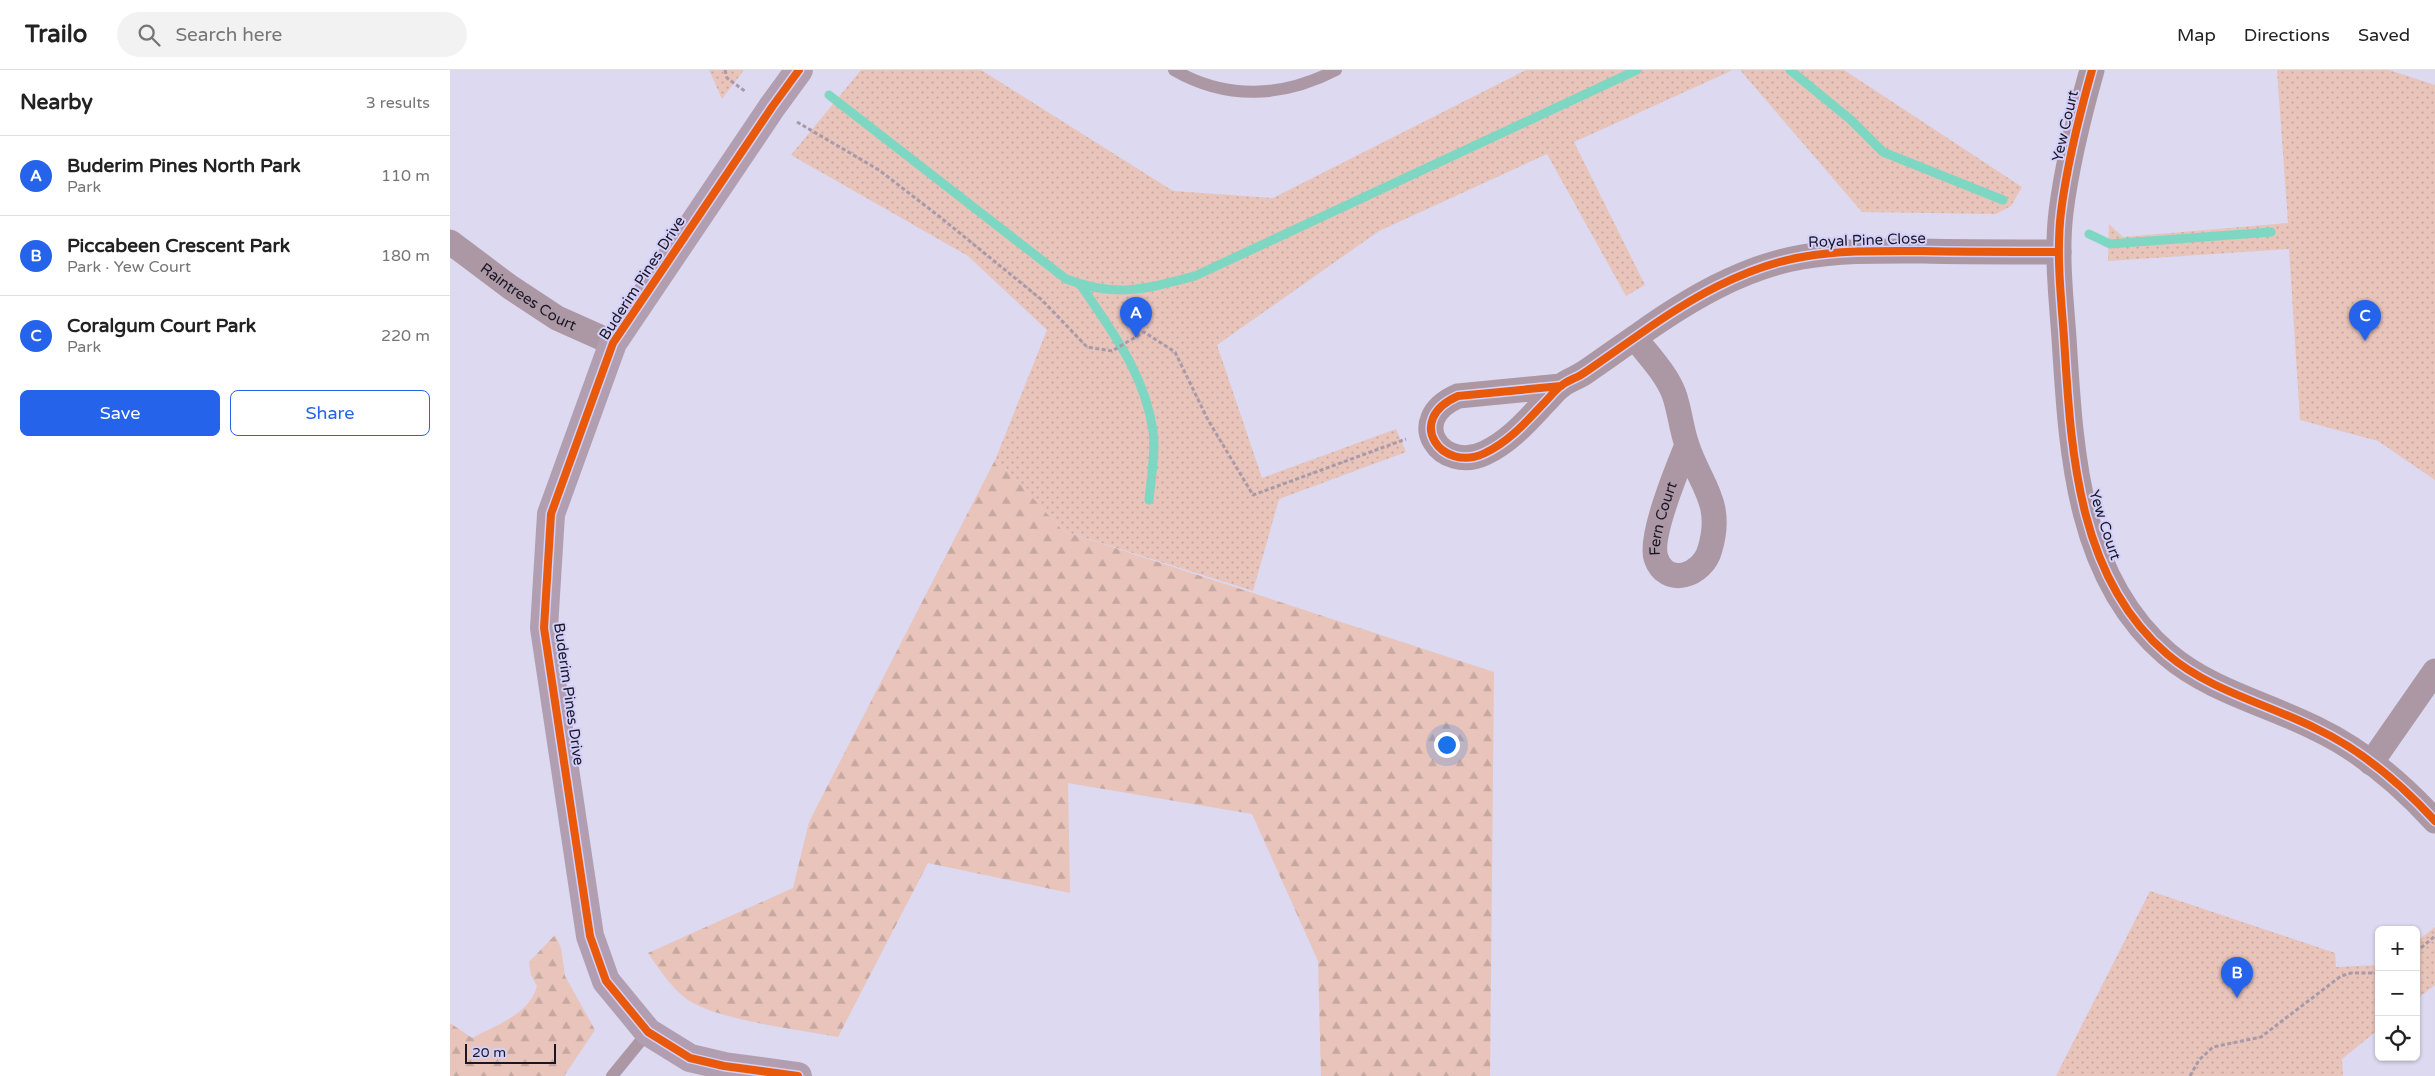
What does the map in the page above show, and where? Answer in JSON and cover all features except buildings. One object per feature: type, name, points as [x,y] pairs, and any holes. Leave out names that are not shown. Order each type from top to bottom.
[{"type":"street","name":"Buderim Pines Drive","points":[[798,1076],[724,1066],[690,1058],[648,1032],[606,981],[590,936],[544,628],[551,514],[613,343],[766,115],[799,70]]},
{"type":"street","name":"Yew Court","points":[[2092,70],[2075,135],[2066,183],[2061,212],[2058,252],[2067,380],[2080,496],[2089,530],[2110,582],[2144,631],[2167,654],[2189,669],[2251,702],[2319,729],[2388,776],[2435,821]]},
{"type":"street","name":"Raintrees Court","points":[[450,242],[510,287],[557,318],[613,343]]},
{"type":"street","name":"Royal Pine Close","points":[[1561,386],[1458,396],[1442,403],[1433,416],[1430,430],[1435,443],[1448,454],[1460,458],[1484,454],[1510,438],[1561,386],[1581,375],[1675,309],[1704,293],[1770,265],[1802,257],[1868,251],[2058,252]]},
{"type":"street","points":[[1635,338],[1673,392],[1687,445]]},
{"type":"street","points":[[2371,763],[2435,671]]},
{"type":"lane","points":[[1174,70],[1194,82],[1238,93],[1266,92],[1296,85],[1322,77],[1336,70]]},
{"type":"lane","points":[[612,1076],[648,1032]]},
{"type":"path","points":[[724,70],[727,78],[752,95]]},
{"type":"path","points":[[791,118],[879,170],[894,181],[1042,300],[1087,347],[1112,351],[1144,332],[1174,352],[1208,420],[1253,495],[1430,430]]},
{"type":"path","points":[[2420,949],[2435,936]]},
{"type":"path","points":[[2190,1076],[2199,1060],[2213,1047],[2261,1037],[2341,976],[2352,973],[2375,973]]},
{"type":"green space","points":[[709,70],[744,70],[722,99]]},
{"type":"green space","points":[[861,70],[981,70],[1173,191],[1273,198],[1526,70],[1733,70],[1574,142],[1645,285],[1626,296],[1547,154],[1379,231],[1217,345],[1262,478],[1396,429],[1406,452],[1279,499],[1253,591],[1063,531],[996,458],[1047,330],[968,256],[791,155]]},
{"type":"green space","points":[[1740,70],[1844,70],[2022,187],[2011,206],[1996,214],[1862,212]]},
{"type":"green space","points":[[2277,70],[2389,70],[2435,85],[2435,480],[2378,441],[2300,420],[2289,249],[2108,261],[2109,224],[2123,237],[2288,223]]},
{"type":"green space","points":[[996,458],[1063,531],[1494,672],[1490,1076],[1321,1076],[1318,961],[1252,814],[1068,783],[1070,893],[928,863],[838,1037],[727,1016],[688,1000],[668,981],[648,953],[793,888],[809,822]]},
{"type":"green space","points":[[2150,891],[2335,953],[2336,967],[2375,965],[2375,1032],[2342,1059],[2343,1076],[2056,1076]]},
{"type":"green space","points":[[2435,927],[2435,985],[2420,997],[2420,971],[2420,939]]},
{"type":"green space","points":[[555,935],[561,948],[565,976],[595,1030],[564,1076],[450,1076],[450,1023],[472,1038],[511,1018],[520,1011],[533,996],[537,986],[531,975],[529,962]]},
{"type":"waterway","points":[[829,95],[1066,279],[1100,288],[1131,290],[1161,285],[1195,276],[1637,70]]},
{"type":"waterway","points":[[1790,70],[1851,120],[1883,152],[2003,200]]},
{"type":"waterway","points":[[2089,234],[2110,244],[2271,232]]},
{"type":"waterway","points":[[1080,284],[1115,336],[1143,390],[1154,439],[1149,500]]},
{"type":"cycle path","points":[[798,1076],[724,1066],[690,1058],[648,1032],[606,981],[590,936],[544,628],[551,514],[613,343],[799,70]]},
{"type":"cycle path","points":[[2092,70],[2067,176],[2061,212],[2059,243],[2070,423],[2084,508],[2096,549],[2114,587],[2137,623],[2167,654],[2202,678],[2298,720],[2349,747],[2380,769],[2409,794],[2435,821]]},
{"type":"cycle path","points":[[1561,386],[1458,396],[1442,406],[1433,418],[1431,430],[1435,441],[1443,451],[1455,456],[1469,458],[1485,453],[1502,443],[1518,430],[1564,384],[1584,373],[1658,321],[1697,297],[1759,268],[1802,257],[1862,251],[2059,252]]},
{"type":"place","name":"Buderim Pines North Park","points":[[1136,338]]},
{"type":"place","name":"Coralgum Court Park","points":[[2365,341]]},
{"type":"place","name":"Piccabeen Crescent Park","points":[[2237,998]]}]
